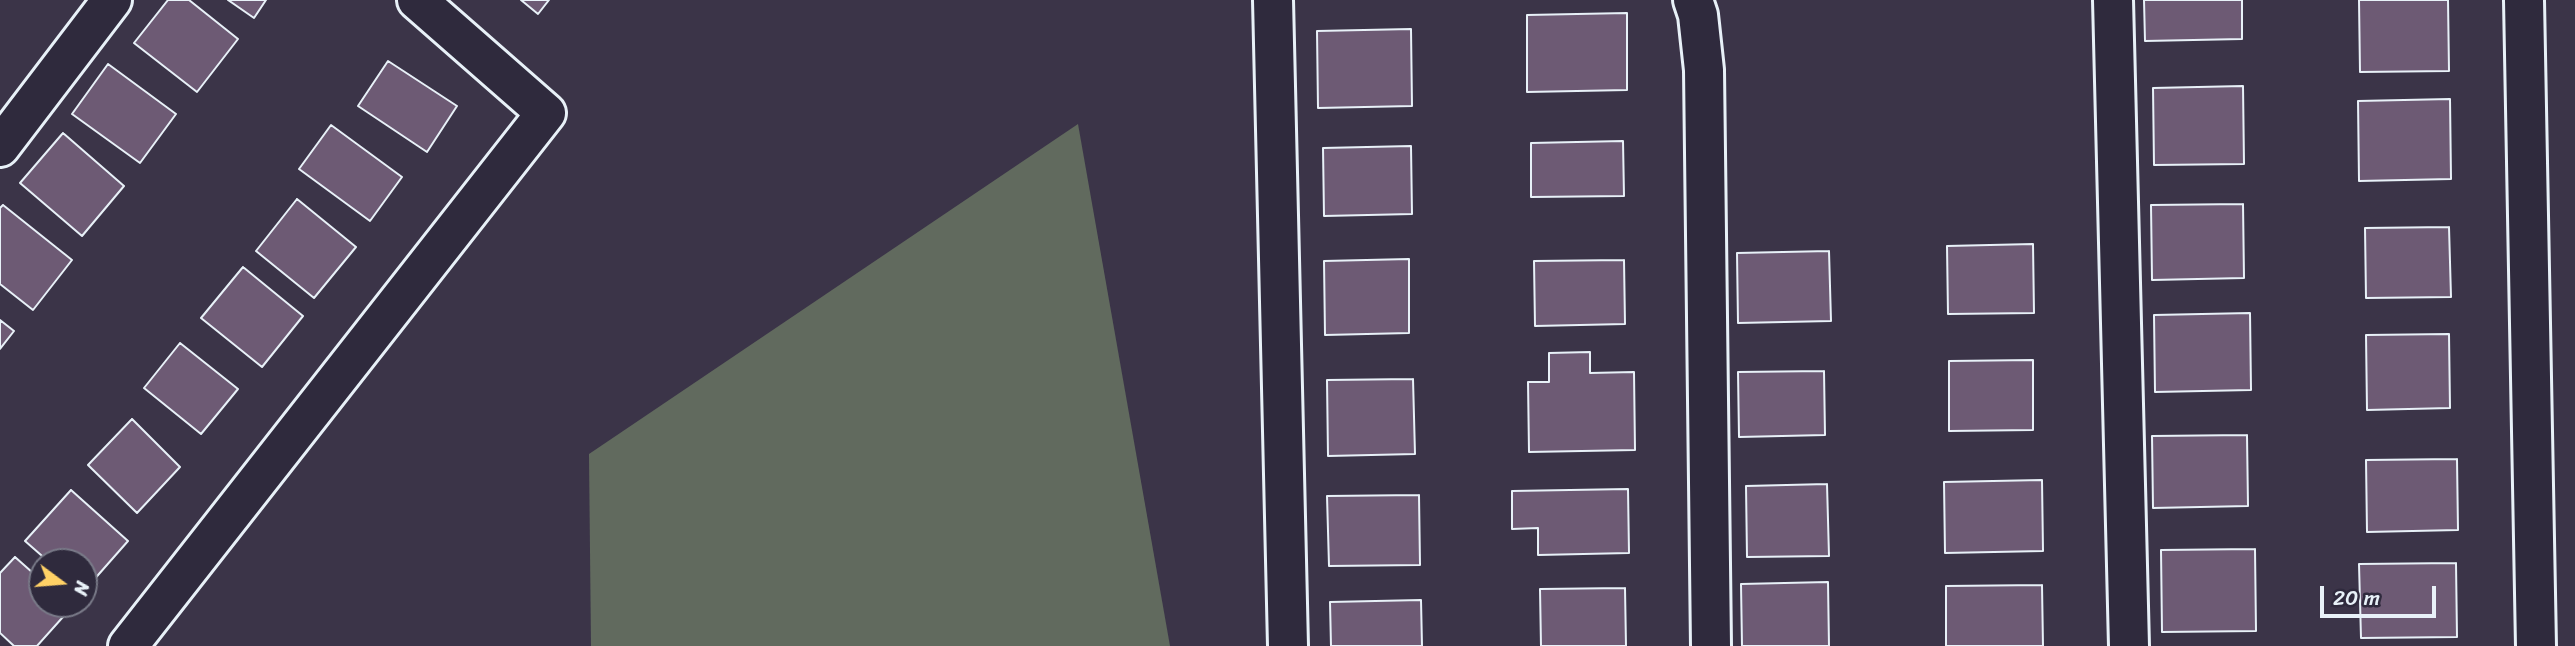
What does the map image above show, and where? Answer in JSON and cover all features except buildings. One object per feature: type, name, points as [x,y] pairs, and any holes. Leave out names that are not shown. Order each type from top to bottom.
[{"type":"street","points":[[0,147],[112,0]]},
{"type":"street","points":[[128,646],[546,113],[417,0]]},
{"type":"street","points":[[1273,0],[1288,646]]},
{"type":"street","points":[[1693,0],[1698,15],[1704,70],[1711,646]]},
{"type":"street","points":[[2113,0],[2129,646]]},
{"type":"street","points":[[2524,0],[2536,646]]},
{"type":"green space","points":[[1078,124],[1170,646],[591,646],[589,454]]}]
